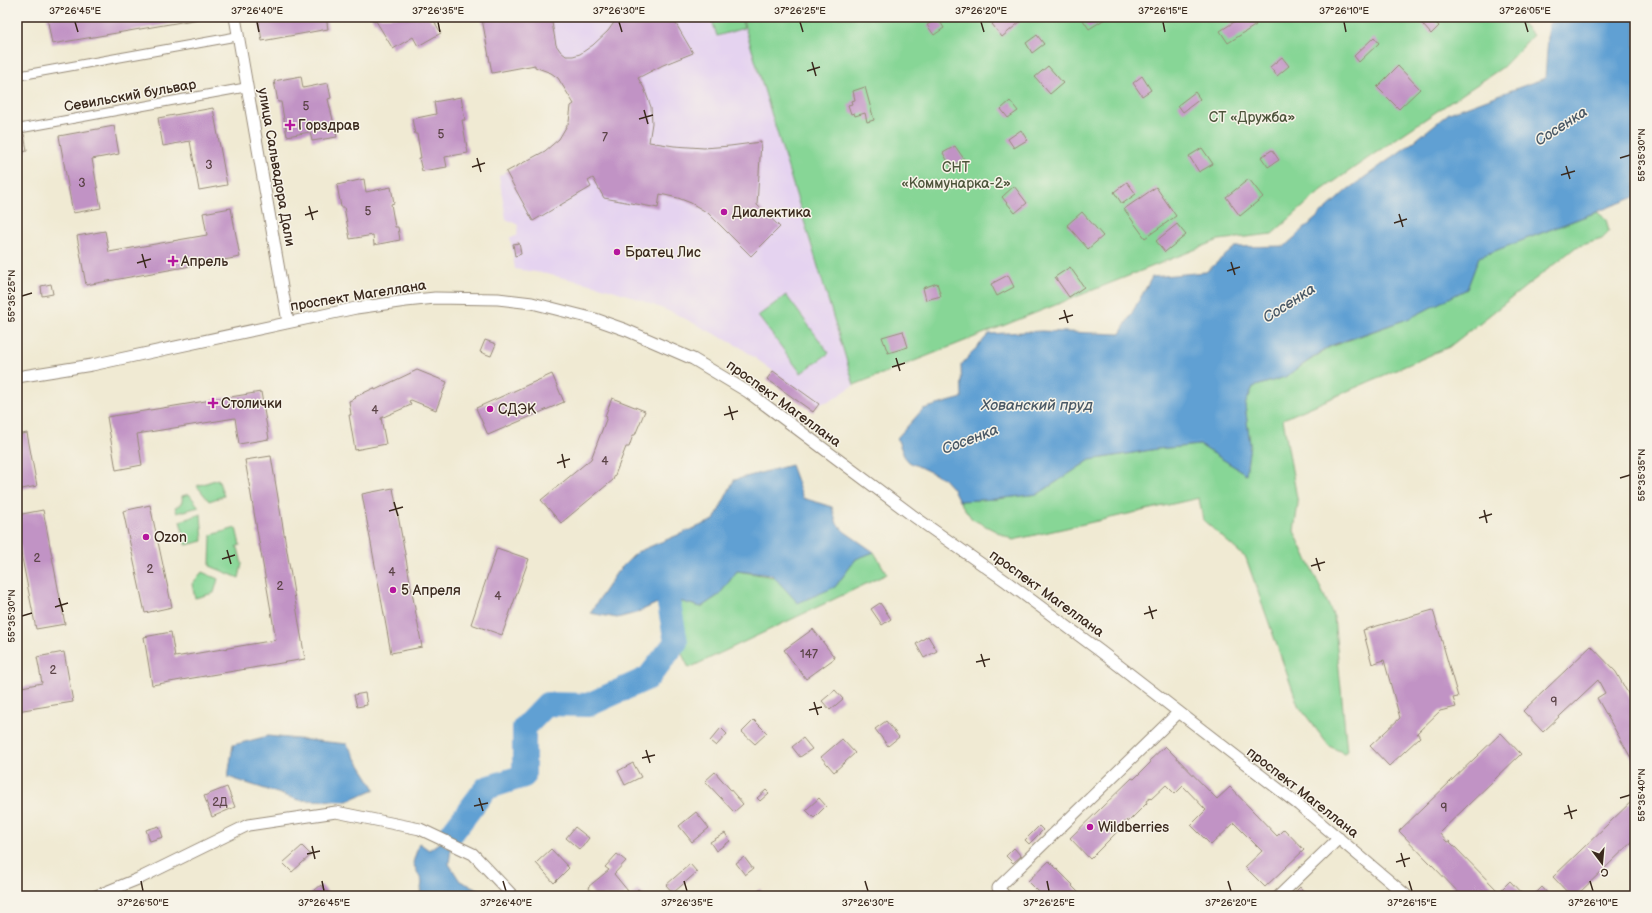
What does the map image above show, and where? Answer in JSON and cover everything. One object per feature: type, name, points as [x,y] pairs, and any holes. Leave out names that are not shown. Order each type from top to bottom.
[{"type":"street","name":"улица Сальвадора Дали","points":[[235,17],[288,322]]},
{"type":"street","points":[[17,76],[238,36]]},
{"type":"street","name":"Севильский бульвар","points":[[17,129],[248,87]]},
{"type":"street","name":"проспект Магеллана","points":[[17,377],[92,365],[356,308],[406,301],[467,297],[532,303],[595,319],[662,344],[693,359],[748,392],[912,515],[1007,582],[1100,651],[1339,838],[1407,896]]},
{"type":"street","points":[[1002,892],[1178,713]]},
{"type":"street","points":[[96,896],[138,879],[248,825],[336,812],[420,829],[473,854],[513,896]]},
{"type":"street","points":[[1280,896],[1339,838]]},
{"type":"shaded area","name":"Диалектика","points":[[482,17],[742,17],[854,385],[832,400],[819,404],[740,347],[676,314],[628,295],[599,286],[542,273],[515,269],[510,237],[517,236],[518,225],[506,219],[499,176],[553,145],[566,127],[570,117],[571,106],[574,104],[558,78],[551,73],[535,67],[535,65],[492,73]]},
{"type":"green space","points":[[711,17],[741,17],[744,28],[717,36]]},
{"type":"green space","name":"СНТ «Коммунарка-2»","points":[[742,17],[1516,17],[1533,35],[1503,67],[1322,190],[1272,234],[1219,240],[854,385]]},
{"type":"green space","points":[[1597,212],[1606,219],[1609,232],[1602,239],[1576,247],[1449,347],[1283,419],[1298,504],[1294,531],[1334,617],[1347,751],[1344,753],[1329,746],[1298,705],[1246,558],[1203,520],[1199,498],[1013,540],[972,519],[959,501],[996,499],[1038,494],[1090,460],[1157,449],[1200,445],[1246,474],[1250,444],[1245,405],[1253,387],[1285,377],[1330,347],[1410,318],[1467,289],[1479,257]]},
{"type":"green space","points":[[786,295],[829,353],[801,373],[758,316]]},
{"type":"green space","points":[[218,479],[224,496],[209,501],[197,486]]},
{"type":"green space","points":[[189,494],[199,507],[177,513],[175,507],[181,503],[182,496]]},
{"type":"green space","points":[[201,514],[203,541],[186,545],[180,521]]},
{"type":"green space","points":[[236,528],[240,545],[236,547],[238,548],[242,564],[239,578],[210,566],[211,535]]},
{"type":"green space","points":[[874,552],[887,574],[689,668],[676,642],[668,598],[701,607],[719,595],[737,571],[835,587],[856,559]]},
{"type":"green space","points":[[202,572],[218,579],[214,593],[195,598],[192,584]]},
{"type":"water","name":"Хованский пруд","points":[[1567,17],[1635,17],[1635,197],[1479,257],[1467,289],[1410,318],[1330,346],[1285,377],[1253,387],[1245,405],[1250,444],[1246,474],[1200,445],[1157,449],[1090,460],[1038,494],[996,499],[959,501],[953,489],[943,478],[909,462],[904,456],[897,438],[923,409],[962,398],[961,365],[989,334],[1041,331],[1120,334],[1152,277],[1206,272],[1235,247],[1285,246],[1347,190],[1412,143],[1449,113],[1545,78],[1549,23]]},
{"type":"water","points":[[791,465],[803,498],[832,507],[837,524],[845,532],[874,552],[856,559],[835,587],[798,603],[772,575],[737,571],[719,595],[701,607],[668,598],[636,613],[617,618],[590,613],[617,572],[637,552],[714,520],[734,480]]},
{"type":"water","points":[[268,736],[347,744],[375,789],[347,801],[299,800],[228,777],[233,745]]},
{"type":"water","points":[[440,842],[451,849],[449,864],[460,881],[478,889],[476,896],[420,896],[422,882],[413,863],[419,843],[429,850]]},
{"type":"building","points":[[47,17],[205,17],[205,18],[52,44]]},
{"type":"building","points":[[258,17],[326,17],[328,29],[262,41]]},
{"type":"building","points":[[371,17],[429,17],[432,22],[434,21],[441,33],[418,46],[413,37],[393,49],[376,21],[374,22]]},
{"type":"building","points":[[492,17],[493,19],[503,17],[551,17],[556,45],[566,56],[573,56],[580,54],[593,45],[608,31],[618,17],[672,17],[693,53],[663,65],[638,78],[644,88],[651,107],[652,123],[649,142],[674,146],[704,148],[761,142],[757,205],[780,227],[751,256],[708,213],[691,203],[660,194],[658,208],[604,198],[593,178],[588,181],[591,187],[533,221],[506,172],[545,151],[559,139],[569,122],[571,106],[574,104],[558,78],[551,73],[535,67],[535,65],[492,73],[482,19]]},
{"type":"building","points":[[1000,17],[1017,17],[1021,21],[1002,37],[992,24]]},
{"type":"building","points":[[1081,17],[1104,17],[1105,19],[1089,29]]},
{"type":"building","points":[[1242,17],[1251,17],[1256,25],[1228,43],[1220,31]]},
{"type":"building","points":[[1416,17],[1431,17],[1439,26],[1431,34]]},
{"type":"building","points":[[938,18],[944,28],[934,35],[927,25]]},
{"type":"building","points":[[1037,35],[1044,44],[1032,53],[1026,43]]},
{"type":"building","points":[[1374,37],[1379,43],[1359,62],[1354,56]]},
{"type":"building","points":[[1282,57],[1289,66],[1277,76],[1270,67]]},
{"type":"building","points":[[1048,66],[1063,83],[1050,94],[1035,77]]},
{"type":"building","points":[[1398,66],[1420,89],[1399,109],[1377,87]]},
{"type":"building","points":[[301,76],[303,88],[328,83],[331,98],[328,99],[337,137],[312,141],[310,132],[287,136],[281,102],[278,102],[274,81]]},
{"type":"building","points":[[1142,76],[1151,90],[1142,96],[1133,83]]},
{"type":"building","points":[[865,87],[874,120],[867,122],[865,113],[855,116],[854,113],[851,114],[848,105],[852,104],[851,101],[855,100],[853,91]]},
{"type":"building","points":[[1195,92],[1200,99],[1183,112],[1178,105]]},
{"type":"building","points":[[461,97],[465,120],[462,120],[468,153],[445,157],[447,167],[422,171],[419,158],[421,158],[417,134],[415,134],[412,119],[436,114],[434,102]]},
{"type":"building","points":[[1010,101],[1018,111],[1008,118],[1001,109]]},
{"type":"building","points":[[213,108],[227,185],[199,190],[190,141],[163,146],[158,118]]},
{"type":"building","points":[[114,126],[119,154],[92,159],[101,208],[73,213],[59,136]]},
{"type":"building","points":[[1021,130],[1027,140],[1014,148],[1008,139]]},
{"type":"building","points":[[24,134],[27,151],[17,153],[17,135]]},
{"type":"building","points":[[955,146],[964,159],[951,167],[943,153]]},
{"type":"building","points":[[1202,148],[1213,164],[1199,172],[1189,156]]},
{"type":"building","points":[[1272,150],[1279,160],[1268,167],[1261,157]]},
{"type":"building","points":[[364,179],[366,192],[391,187],[394,203],[391,204],[395,227],[398,227],[400,240],[374,245],[373,235],[350,239],[344,207],[341,207],[337,185]]},
{"type":"building","points":[[1249,179],[1263,197],[1240,216],[1226,197]]},
{"type":"building","points":[[1127,182],[1136,194],[1122,204],[1114,192]]},
{"type":"building","points":[[1014,186],[1027,203],[1015,213],[1002,197]]},
{"type":"building","points":[[1156,187],[1176,216],[1145,238],[1124,209]]},
{"type":"building","points":[[231,208],[240,257],[86,285],[77,236],[105,231],[109,252],[207,235],[203,213]]},
{"type":"building","points":[[1082,212],[1103,236],[1088,249],[1067,225]]},
{"type":"building","points":[[1177,224],[1186,235],[1165,252],[1156,241]]},
{"type":"building","points":[[519,243],[521,254],[515,256],[513,244]]},
{"type":"building","points":[[1070,267],[1084,287],[1069,297],[1055,277]]},
{"type":"building","points":[[1008,275],[1014,287],[997,296],[991,284]]},
{"type":"building","points":[[937,283],[941,296],[926,300],[923,288]]},
{"type":"building","points":[[51,284],[53,294],[42,296],[41,286]]},
{"type":"building","points":[[903,331],[908,347],[888,353],[882,337]]},
{"type":"building","points":[[485,340],[496,344],[491,356],[480,352]]},
{"type":"building","points":[[417,370],[447,382],[436,410],[411,400],[409,401],[411,405],[381,418],[386,444],[355,450],[349,415],[351,415],[349,401],[374,388],[375,390]]},
{"type":"building","points":[[773,371],[819,404],[813,412],[767,379]]},
{"type":"building","points":[[552,374],[564,402],[488,435],[476,408]]},
{"type":"building","points":[[261,392],[269,439],[239,444],[235,418],[137,434],[142,465],[116,470],[107,417]]},
{"type":"building","points":[[612,398],[645,411],[635,435],[633,435],[629,447],[626,447],[613,480],[561,523],[541,500],[591,459],[607,417],[605,416]]},
{"type":"building","points":[[27,433],[37,486],[17,490],[17,435]]},
{"type":"building","points":[[271,456],[305,659],[152,685],[144,637],[171,632],[175,657],[276,640],[245,460]]},
{"type":"building","points":[[393,488],[422,647],[391,653],[362,494]]},
{"type":"building","points":[[150,505],[172,607],[145,613],[123,511]]},
{"type":"building","points":[[43,510],[65,624],[36,629],[17,533],[17,515]]},
{"type":"building","points":[[497,548],[529,559],[502,635],[471,624]]},
{"type":"building","points":[[880,603],[891,619],[882,625],[871,609]]},
{"type":"building","points":[[1433,610],[1458,697],[1453,698],[1456,707],[1440,711],[1417,733],[1420,737],[1389,766],[1370,746],[1400,718],[1384,660],[1372,664],[1363,630]]},
{"type":"building","points":[[813,629],[835,658],[806,679],[784,650]]},
{"type":"building","points":[[928,636],[937,651],[924,658],[916,644]]},
{"type":"building","points":[[1591,646],[1616,672],[1635,706],[1635,765],[1597,698],[1605,693],[1598,680],[1543,732],[1523,711]]},
{"type":"building","points":[[64,652],[73,702],[17,711],[17,688],[42,683],[37,657]]},
{"type":"building","points":[[835,690],[843,699],[830,710],[822,701]]},
{"type":"building","points":[[365,693],[367,705],[357,707],[354,695]]},
{"type":"building","points":[[754,720],[767,733],[755,744],[742,732]]},
{"type":"building","points":[[886,721],[899,737],[888,746],[875,729]]},
{"type":"building","points":[[721,728],[727,734],[716,746],[710,741]]},
{"type":"building","points":[[1501,733],[1521,754],[1439,833],[1447,842],[1449,841],[1499,892],[1510,881],[1524,896],[1462,896],[1399,831]]},
{"type":"building","points":[[803,738],[812,749],[800,757],[792,747]]},
{"type":"building","points":[[842,739],[855,753],[834,772],[821,757]]},
{"type":"building","points":[[1165,746],[1217,799],[1230,787],[1277,836],[1284,829],[1304,850],[1265,887],[1245,867],[1262,851],[1234,823],[1211,845],[1191,825],[1206,810],[1183,786],[1175,794],[1166,785],[1151,799],[1150,798],[1146,801],[1147,803],[1128,822],[1127,820],[1123,824],[1124,825],[1090,859],[1070,838],[1132,778],[1134,779],[1151,762],[1149,761]]},
{"type":"building","points":[[633,763],[641,777],[625,785],[618,771]]},
{"type":"building","points":[[715,772],[743,804],[734,812],[705,781]]},
{"type":"building","points":[[227,787],[235,807],[212,817],[204,796]]},
{"type":"building","points":[[766,790],[769,793],[760,801],[757,798]]},
{"type":"building","points":[[819,798],[826,806],[814,818],[806,810]]},
{"type":"building","points":[[1635,798],[1635,839],[1576,896],[1571,896],[1553,877]]},
{"type":"building","points":[[696,812],[709,828],[692,842],[679,826]]},
{"type":"building","points":[[159,826],[163,837],[150,841],[146,830]]},
{"type":"building","points":[[1039,826],[1043,830],[1029,844],[1025,840]]},
{"type":"building","points":[[575,827],[589,838],[580,850],[566,838]]},
{"type":"building","points":[[725,833],[730,841],[716,851],[710,842]]},
{"type":"building","points":[[302,846],[311,855],[292,872],[283,863]]},
{"type":"building","points":[[1014,848],[1021,856],[1013,863],[1006,856]]},
{"type":"building","points":[[551,849],[569,868],[554,883],[536,863]]},
{"type":"building","points":[[617,854],[626,861],[614,874],[628,891],[623,896],[595,896],[588,887],[609,870],[605,867]]},
{"type":"building","points":[[744,857],[753,869],[745,875],[736,863]]},
{"type":"building","points":[[1049,861],[1080,894],[1081,893],[1084,896],[1043,896],[1028,881]]},
{"type":"building","points":[[690,864],[697,872],[673,893],[666,885]]},
{"type":"building","points":[[321,885],[331,896],[309,895]]},
{"type":"building","points":[[1300,887],[1304,892],[1299,896],[1291,896]]},
{"type":"building","points":[[1542,887],[1550,896],[1533,896]]},
{"type":"building","points":[[638,889],[645,896],[631,896]]},
{"type":"building","points":[[760,889],[765,896],[750,896]]},
{"type":"building","points":[[1222,890],[1228,896],[1216,896]]},
{"type":"waterway","name":"Сосенка","points":[[452,833],[486,788],[524,776],[524,728],[547,704],[588,705],[648,678],[676,642],[668,598],[689,575]]},
{"type":"place","name":"Горздрав","points":[[290,125]]},
{"type":"place","name":"Диалектика","points":[[724,212]]},
{"type":"place","name":"Братец Лис","points":[[617,252]]},
{"type":"place","name":"Апрель","points":[[173,261]]},
{"type":"place","name":"Столички","points":[[213,403]]},
{"type":"place","name":"СДЭК","points":[[490,409]]},
{"type":"place","name":"Ozon","points":[[146,537]]},
{"type":"place","name":"5 Апреля","points":[[393,590]]},
{"type":"place","name":"Wildberries","points":[[1090,827]]},
{"type":"park label","name":"СТ «Дружба»","points":[[1252,117]]}]
